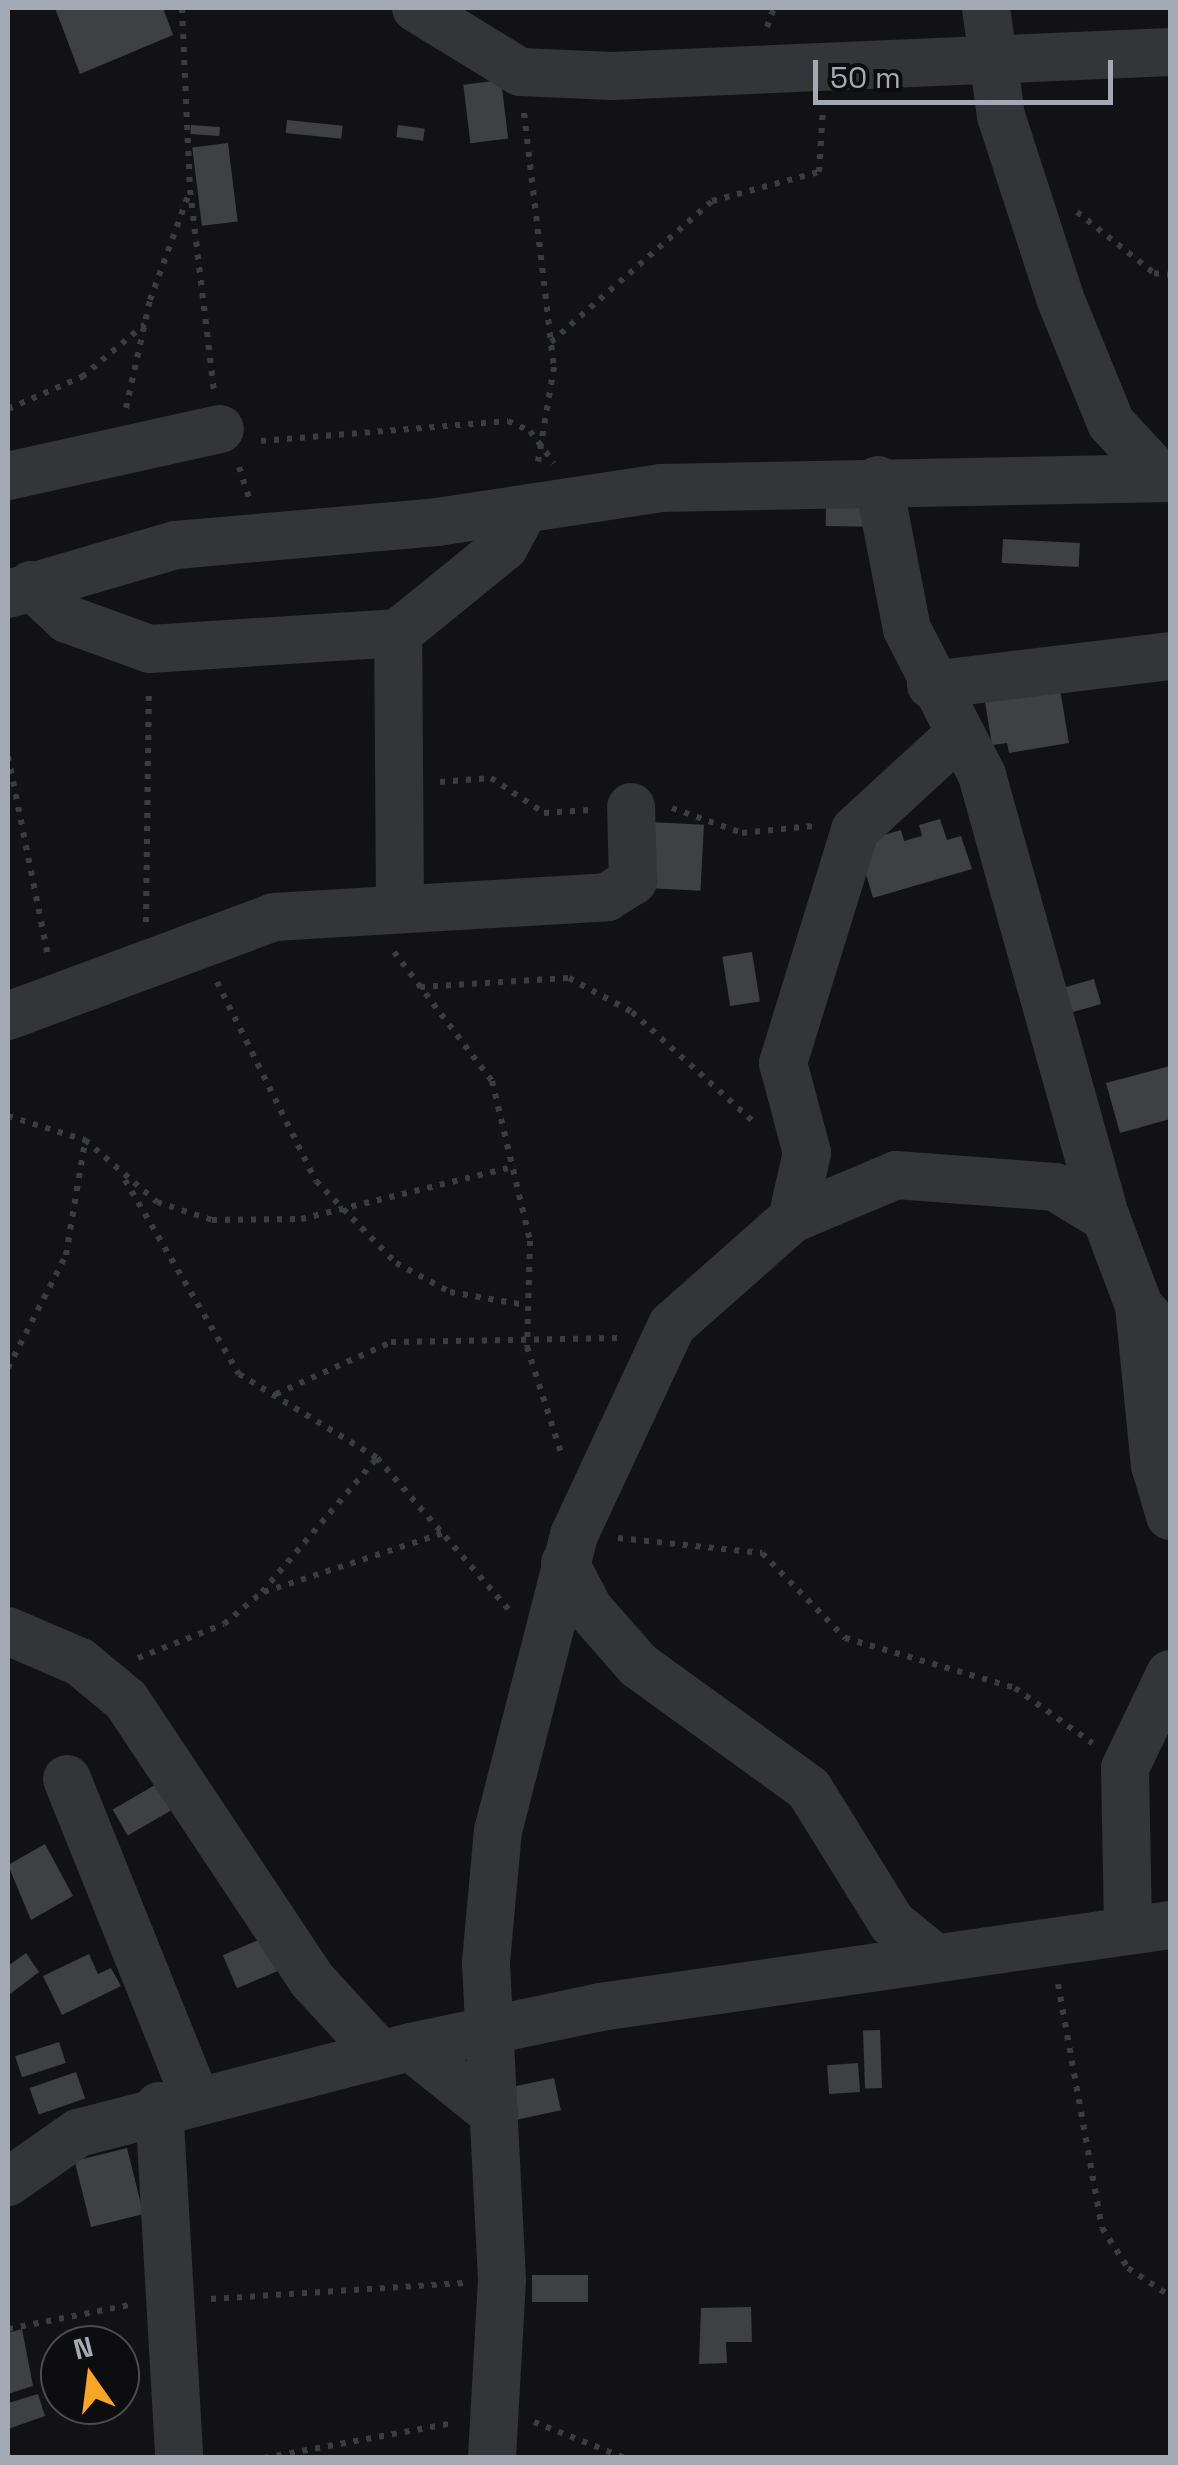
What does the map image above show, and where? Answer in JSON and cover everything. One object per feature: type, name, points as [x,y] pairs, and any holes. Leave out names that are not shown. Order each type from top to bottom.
[{"type":"street","points":[[416,8],[520,72],[823,68],[1170,52]]},
{"type":"street","points":[[986,8],[990,62],[1017,175],[1111,423],[1166,478]]},
{"type":"street","points":[[1106,477],[1111,423]]},
{"type":"street","points":[[8,476],[222,437]]},
{"type":"street","points":[[19,590],[176,545],[524,510],[582,500],[878,480],[1166,478]]},
{"type":"street","points":[[878,480],[907,629],[956,736],[987,792],[1106,1218],[1140,1306],[1155,1465],[1170,1516]]},
{"type":"street","points":[[19,590],[67,619],[150,649],[398,634],[504,547],[524,510]]},
{"type":"street","points":[[381,904],[398,634]]},
{"type":"street","points":[[931,685],[1170,656]]},
{"type":"street","points":[[797,1197],[806,1145],[784,1063],[855,830],[956,736]]},
{"type":"street","points":[[8,1016],[56,992],[145,966],[197,940],[381,904],[560,906],[622,892],[637,860],[631,807]]},
{"type":"street","points":[[493,2436],[502,2280],[488,1901],[539,1654],[574,1538],[672,1325],[797,1197],[924,1172],[1070,1190],[1106,1218]]},
{"type":"street","points":[[1140,1306],[1170,1341]]},
{"type":"street","points":[[574,1538],[590,1610],[638,1665],[809,1789],[892,1922],[936,1958]]},
{"type":"street","points":[[34,1652],[126,1700],[303,1966],[395,2050],[494,2114]]},
{"type":"street","points":[[8,2182],[78,2133],[177,2102],[395,2050],[493,2030],[1149,1925],[1124,1768],[1170,1674]]},
{"type":"street","points":[[67,1780],[177,2102],[173,2299],[179,2458]]},
{"type":"path","points":[[182,8],[190,190],[222,437],[258,538]]},
{"type":"path","points":[[551,342],[712,202],[819,172],[823,68]]},
{"type":"path","points":[[520,72],[551,342],[543,446],[524,510]]},
{"type":"path","points":[[1017,175],[1154,273],[1170,276]]},
{"type":"path","points":[[118,456],[144,324],[190,190]]},
{"type":"path","points":[[8,409],[82,377],[144,324]]},
{"type":"path","points":[[222,437],[478,420],[520,424],[543,446],[582,500]]},
{"type":"path","points":[[145,966],[150,649]]},
{"type":"path","points":[[8,756],[56,992]]},
{"type":"path","points":[[381,904],[419,988],[492,1081],[516,1166],[530,1241],[524,1305],[527,1346],[574,1538],[762,1553],[846,1638],[1014,1688],[1124,1768]]},
{"type":"path","points":[[197,940],[316,1181],[348,1207],[396,1263],[450,1292],[524,1305]]},
{"type":"path","points":[[419,988],[570,978],[632,1012],[797,1197]]},
{"type":"path","points":[[8,1116],[85,1140],[125,1180],[239,1374],[378,1458],[447,1532],[539,1654]]},
{"type":"path","points":[[8,1368],[66,1256],[85,1140]]},
{"type":"path","points":[[125,1180],[212,1220],[348,1207],[516,1166]]},
{"type":"path","points":[[274,1394],[391,1342],[596,1345],[672,1325]]},
{"type":"path","points":[[34,1652],[118,1665],[224,1624],[262,1592],[378,1458]]},
{"type":"path","points":[[262,1592],[447,1532]]},
{"type":"path","points":[[1050,1939],[1102,2228],[1128,2268],[1170,2296]]},
{"type":"path","points":[[8,2330],[173,2299],[502,2280]]},
{"type":"path","points":[[264,2458],[559,2427],[626,2458]]},
{"type":"building","points":[[55,8],[163,8],[173,35],[80,74]]},
{"type":"building","points":[[501,80],[508,139],[470,143],[463,85]]},
{"type":"building","points":[[287,120],[343,126],[341,139],[286,133]]},
{"type":"building","points":[[191,125],[220,127],[219,136],[190,134]]},
{"type":"building","points":[[398,125],[425,129],[423,141],[396,137]]},
{"type":"building","points":[[228,143],[238,221],[202,226],[192,147]]},
{"type":"building","points":[[826,507],[873,508],[873,527],[826,526]]},
{"type":"building","points":[[1003,539],[1080,543],[1079,567],[1002,563]]},
{"type":"building","points":[[1060,689],[1069,743],[1009,753],[1007,743],[992,745],[985,702]]},
{"type":"building","points":[[940,819],[947,840],[961,836],[972,869],[873,898],[857,843],[901,830],[904,841],[922,836],[919,825]]},
{"type":"building","points":[[650,822],[704,825],[700,891],[647,888]]},
{"type":"building","points":[[752,952],[760,1001],[730,1006],[722,957]]},
{"type":"building","points":[[1094,979],[1101,1004],[1062,1015],[1055,990]]},
{"type":"building","points":[[1170,1066],[1170,1119],[1120,1133],[1106,1083]]},
{"type":"building","points":[[162,1781],[177,1807],[128,1835],[113,1810]]},
{"type":"building","points":[[45,1844],[73,1896],[31,1920],[8,1865]]},
{"type":"building","points":[[268,1936],[282,1969],[237,1988],[223,1955]]},
{"type":"building","points":[[26,1953],[39,1972],[10,1994],[8,1966]]},
{"type":"building","points":[[89,1954],[98,1974],[111,1968],[121,1986],[62,2015],[43,1976]]},
{"type":"building","points":[[880,2030],[882,2088],[865,2089],[863,2031]]},
{"type":"building","points":[[59,2042],[66,2063],[22,2077],[15,2056]]},
{"type":"building","points":[[858,2063],[860,2092],[829,2094],[827,2065]]},
{"type":"building","points":[[76,2072],[85,2098],[39,2114],[30,2088]]},
{"type":"building","points":[[554,2078],[561,2110],[511,2121],[504,2089]]},
{"type":"building","points":[[127,2148],[143,2214],[91,2227],[75,2161]]},
{"type":"building","points":[[532,2275],[588,2275],[588,2302],[532,2302]]},
{"type":"building","points":[[751,2307],[752,2342],[726,2342],[727,2363],[699,2364],[701,2308]]},
{"type":"building","points":[[22,2329],[33,2386],[8,2394],[8,2333]]},
{"type":"building","points":[[38,2394],[40,2418],[8,2429],[8,2403]]}]
